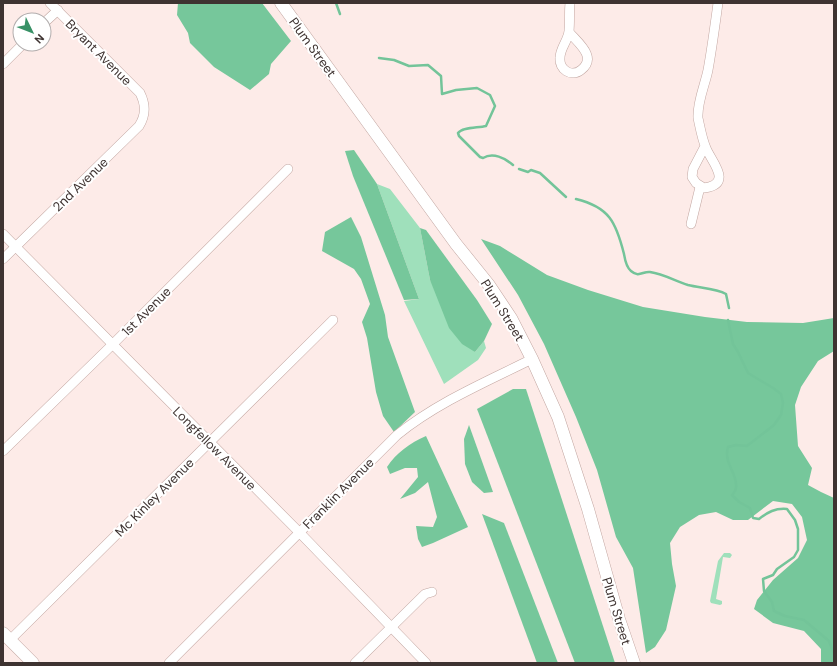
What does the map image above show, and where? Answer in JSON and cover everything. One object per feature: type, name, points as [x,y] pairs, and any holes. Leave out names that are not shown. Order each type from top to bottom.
[{"type":"main road","name":"Plum Street","points":[[280,3],[456,244],[489,285],[511,318],[532,358],[556,412],[570,450],[619,619],[634,663]]},
{"type":"main road","points":[[6,636],[33,663]]},
{"type":"street","name":"Bryant Avenue","points":[[50,3],[140,93],[145,103]]},
{"type":"street","points":[[569,32],[570,3]]},
{"type":"street","points":[[705,146],[693,169],[692,177],[693,181],[700,187],[704,188],[711,186],[717,181],[719,174],[718,168],[705,146],[698,118],[698,108],[709,63],[718,3]]},
{"type":"street","points":[[52,16],[58,10]]},
{"type":"street","points":[[3,64],[15,52]]},
{"type":"street","name":"2nd Avenue","points":[[3,259],[139,126],[145,114],[145,103]]},
{"type":"street","name":"1st Avenue","points":[[3,451],[112,345],[288,169]]},
{"type":"street","points":[[691,224],[700,187]]},
{"type":"street","name":"Longfellow Avenue","points":[[3,234],[299,532],[426,663]]},
{"type":"street","name":"Mc Kinley Avenue","points":[[6,636],[209,442],[333,320]]},
{"type":"street","name":"Franklin Avenue","points":[[169,663],[299,532],[412,422],[442,404],[532,358]]},
{"type":"street","points":[[356,663],[424,594],[432,592]]},
{"type":"green space","points":[[178,3],[262,3],[291,41],[271,64],[269,74],[250,90],[214,67],[190,43],[188,33],[177,15]]},
{"type":"green space","points":[[354,150],[377,184],[419,299],[404,300],[353,176],[345,151]]},
{"type":"green space","points":[[377,184],[390,189],[420,228],[430,280],[475,352],[484,341],[486,348],[478,360],[444,384],[404,301],[419,299]]},
{"type":"green space","points":[[351,217],[361,237],[385,315],[388,337],[415,412],[394,432],[383,416],[376,392],[367,338],[362,322],[370,304],[361,279],[354,269],[322,251],[325,232]]},
{"type":"green space","points":[[420,228],[426,230],[477,300],[492,324],[484,341],[475,352],[462,344],[449,328],[430,280]]},
{"type":"green space","points":[[481,239],[500,246],[547,275],[588,290],[643,307],[747,322],[803,323],[834,318],[834,351],[818,361],[801,387],[795,405],[798,446],[812,468],[808,485],[834,498],[834,663],[821,663],[821,649],[804,631],[773,623],[754,609],[757,600],[773,580],[798,558],[807,540],[802,517],[792,504],[773,501],[748,520],[733,520],[716,512],[699,515],[680,527],[670,543],[676,586],[666,630],[655,647],[646,653],[633,568],[616,537],[597,470],[576,417],[544,344],[518,295]]},
{"type":"green space","points":[[513,389],[526,389],[615,663],[575,663],[477,409]]},
{"type":"green space","points":[[469,425],[493,492],[484,493],[472,482],[465,464],[464,439]]},
{"type":"green space","points":[[426,436],[468,527],[422,547],[418,539],[416,526],[433,527],[437,517],[428,482],[415,493],[400,499],[418,477],[417,468],[405,468],[390,474],[387,467],[404,449]]},
{"type":"green space","points":[[482,514],[504,523],[558,663],[537,663]]},
{"type":"green space","points":[[724,553],[730,553],[732,555],[730,558],[723,557],[716,599],[722,601],[722,604],[720,605],[711,603],[710,601],[718,561]]},
{"type":"waterway","points":[[336,3],[340,14]]},
{"type":"waterway","points":[[379,58],[394,60],[409,66],[428,65],[441,76],[442,94],[456,90],[477,88],[490,95],[495,106],[486,126],[467,129],[458,133],[459,136],[480,157],[495,156],[506,160],[513,165]]},
{"type":"waterway","points":[[519,169],[528,172],[531,170],[540,173],[566,197]]},
{"type":"waterway","points":[[576,199],[587,202],[604,211],[618,233],[626,263],[631,271],[636,274],[648,272],[655,273],[688,285],[722,292],[726,294],[729,308]]},
{"type":"waterway","points":[[728,320],[733,344],[748,373],[781,394],[783,403],[781,415],[774,425],[747,446],[736,445],[728,447],[727,458],[736,482],[736,489],[732,495],[739,502],[750,508],[753,518],[759,519],[772,511],[787,509],[795,520],[798,529],[798,550],[794,557],[777,569],[773,575],[763,579],[764,591],[772,602],[774,611],[785,616],[804,620],[829,641],[834,654]]}]
